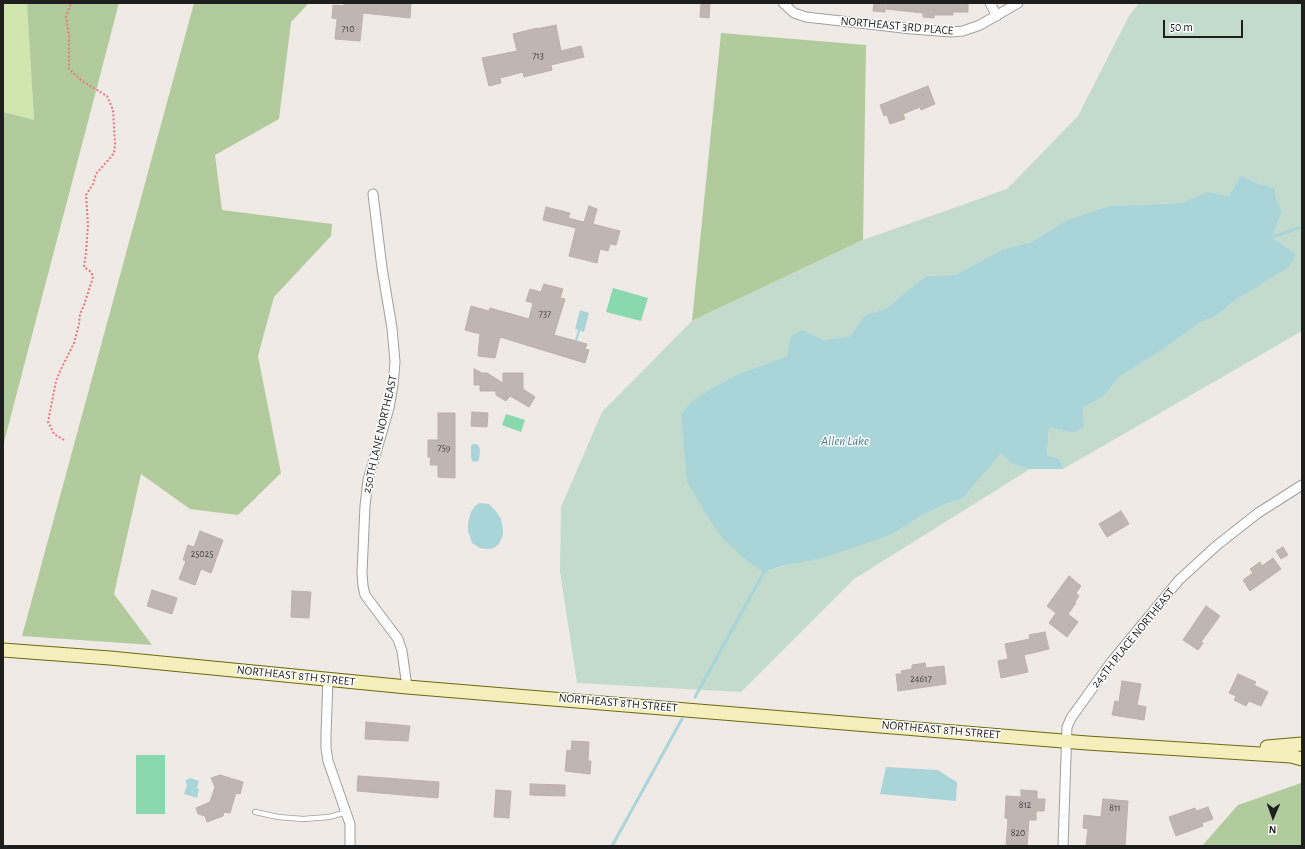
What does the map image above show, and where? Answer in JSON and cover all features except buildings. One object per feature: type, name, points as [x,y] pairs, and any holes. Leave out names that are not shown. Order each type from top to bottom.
[{"type":"street","name":"NORTHEAST 3RD PLACE","points":[[783,3],[794,12],[806,17],[951,32],[963,31],[980,25],[1018,3]]},
{"type":"street","points":[[990,3],[997,16]]},
{"type":"street","name":"250TH LANE NORTHEAST","points":[[373,194],[382,268],[392,328],[395,362],[389,408],[368,480],[365,506],[362,573],[365,595],[398,639],[402,651],[407,687]]},
{"type":"street","name":"245TH PLACE NORTHEAST","points":[[1063,846],[1067,727],[1071,718],[1112,661],[1179,580],[1216,546],[1258,514],[1302,485]]},
{"type":"street","name":"NORTHEAST 8TH STREET","points":[[3,650],[110,658],[407,687],[1067,741],[1291,756],[1302,759]]},
{"type":"street","points":[[328,679],[326,748],[328,760],[350,824],[350,846]]},
{"type":"street","name":"NORTHEAST 8TH STREET","points":[[1234,752],[1246,748],[1302,744]]},
{"type":"lane","points":[[256,812],[278,817],[303,819],[329,817],[347,812]]},
{"type":"path","points":[[64,440],[54,434],[48,422],[56,381],[74,343],[80,314],[93,277],[84,267],[88,225],[86,194],[93,184],[96,174],[114,153],[115,144],[113,110],[108,96],[82,81],[69,68],[69,35],[66,17],[71,3]]},
{"type":"green space","points":[[3,3],[27,3],[34,121],[3,112]]},
{"type":"green space","points":[[27,3],[119,3],[3,446],[3,112],[34,120]]},
{"type":"green space","points":[[194,3],[309,3],[291,22],[279,119],[215,155],[222,210],[332,224],[331,236],[274,297],[258,356],[281,473],[238,515],[190,509],[141,474],[114,594],[152,645],[22,636]]},
{"type":"green space","points":[[1139,3],[1302,3],[1302,331],[1063,469],[1060,459],[1047,455],[1049,428],[1074,433],[1084,427],[1083,408],[1104,396],[1119,377],[1162,350],[1201,322],[1218,315],[1234,301],[1269,279],[1296,254],[1272,237],[1282,212],[1276,198],[1275,188],[1256,183],[1241,175],[1229,196],[1208,193],[1181,203],[1109,206],[1069,219],[1029,243],[1003,249],[955,275],[926,276],[887,308],[865,315],[850,336],[823,340],[803,330],[787,356],[738,374],[712,388],[681,414],[684,439],[764,572],[895,533],[922,515],[948,503],[962,499],[1001,454],[1012,464],[1030,469],[854,579],[741,692],[577,683],[560,571],[561,507],[602,412],[692,321],[863,240],[1007,189],[1078,116],[1129,16]]},
{"type":"green space","points":[[721,33],[866,45],[863,240],[692,321]]},
{"type":"green space","points":[[613,288],[648,298],[641,321],[606,312]]},
{"type":"green space","points":[[506,414],[525,420],[521,432],[502,425]]},
{"type":"green space","points":[[136,755],[165,755],[165,814],[136,814]]},
{"type":"green space","points":[[1301,783],[1302,846],[1202,846],[1238,805]]},
{"type":"water","name":"Allen Lake","points":[[1241,175],[1256,183],[1275,188],[1276,198],[1282,212],[1272,237],[1296,254],[1289,267],[1234,301],[1218,315],[1201,322],[1162,350],[1119,377],[1104,396],[1083,408],[1084,427],[1074,433],[1049,428],[1047,455],[1060,459],[1063,469],[1030,469],[1012,464],[1001,454],[962,499],[948,503],[922,515],[895,533],[823,558],[782,566],[764,572],[747,561],[723,539],[706,514],[687,481],[681,414],[693,401],[712,388],[738,374],[787,356],[791,336],[803,330],[823,340],[850,336],[865,315],[887,308],[926,276],[955,275],[1003,249],[1029,243],[1069,219],[1109,206],[1181,203],[1208,192],[1229,196]]},
{"type":"water","points":[[580,310],[589,313],[584,332],[580,331],[576,344],[574,344],[578,330],[575,329]]},
{"type":"water","points":[[473,444],[479,446],[480,451],[479,460],[476,462],[472,461],[471,456],[471,446]]},
{"type":"water","points":[[479,503],[489,504],[501,519],[503,535],[499,544],[494,548],[480,548],[472,543],[468,531],[468,523],[471,512]]},
{"type":"water","points":[[886,767],[938,770],[957,782],[956,801],[880,794]]},
{"type":"water","points":[[190,778],[199,781],[197,798],[184,794],[187,785],[185,781]]},
{"type":"waterway","points":[[1269,239],[1302,227]]},
{"type":"waterway","points":[[695,697],[764,572],[767,570]]},
{"type":"waterway","points":[[612,846],[682,719]]}]
